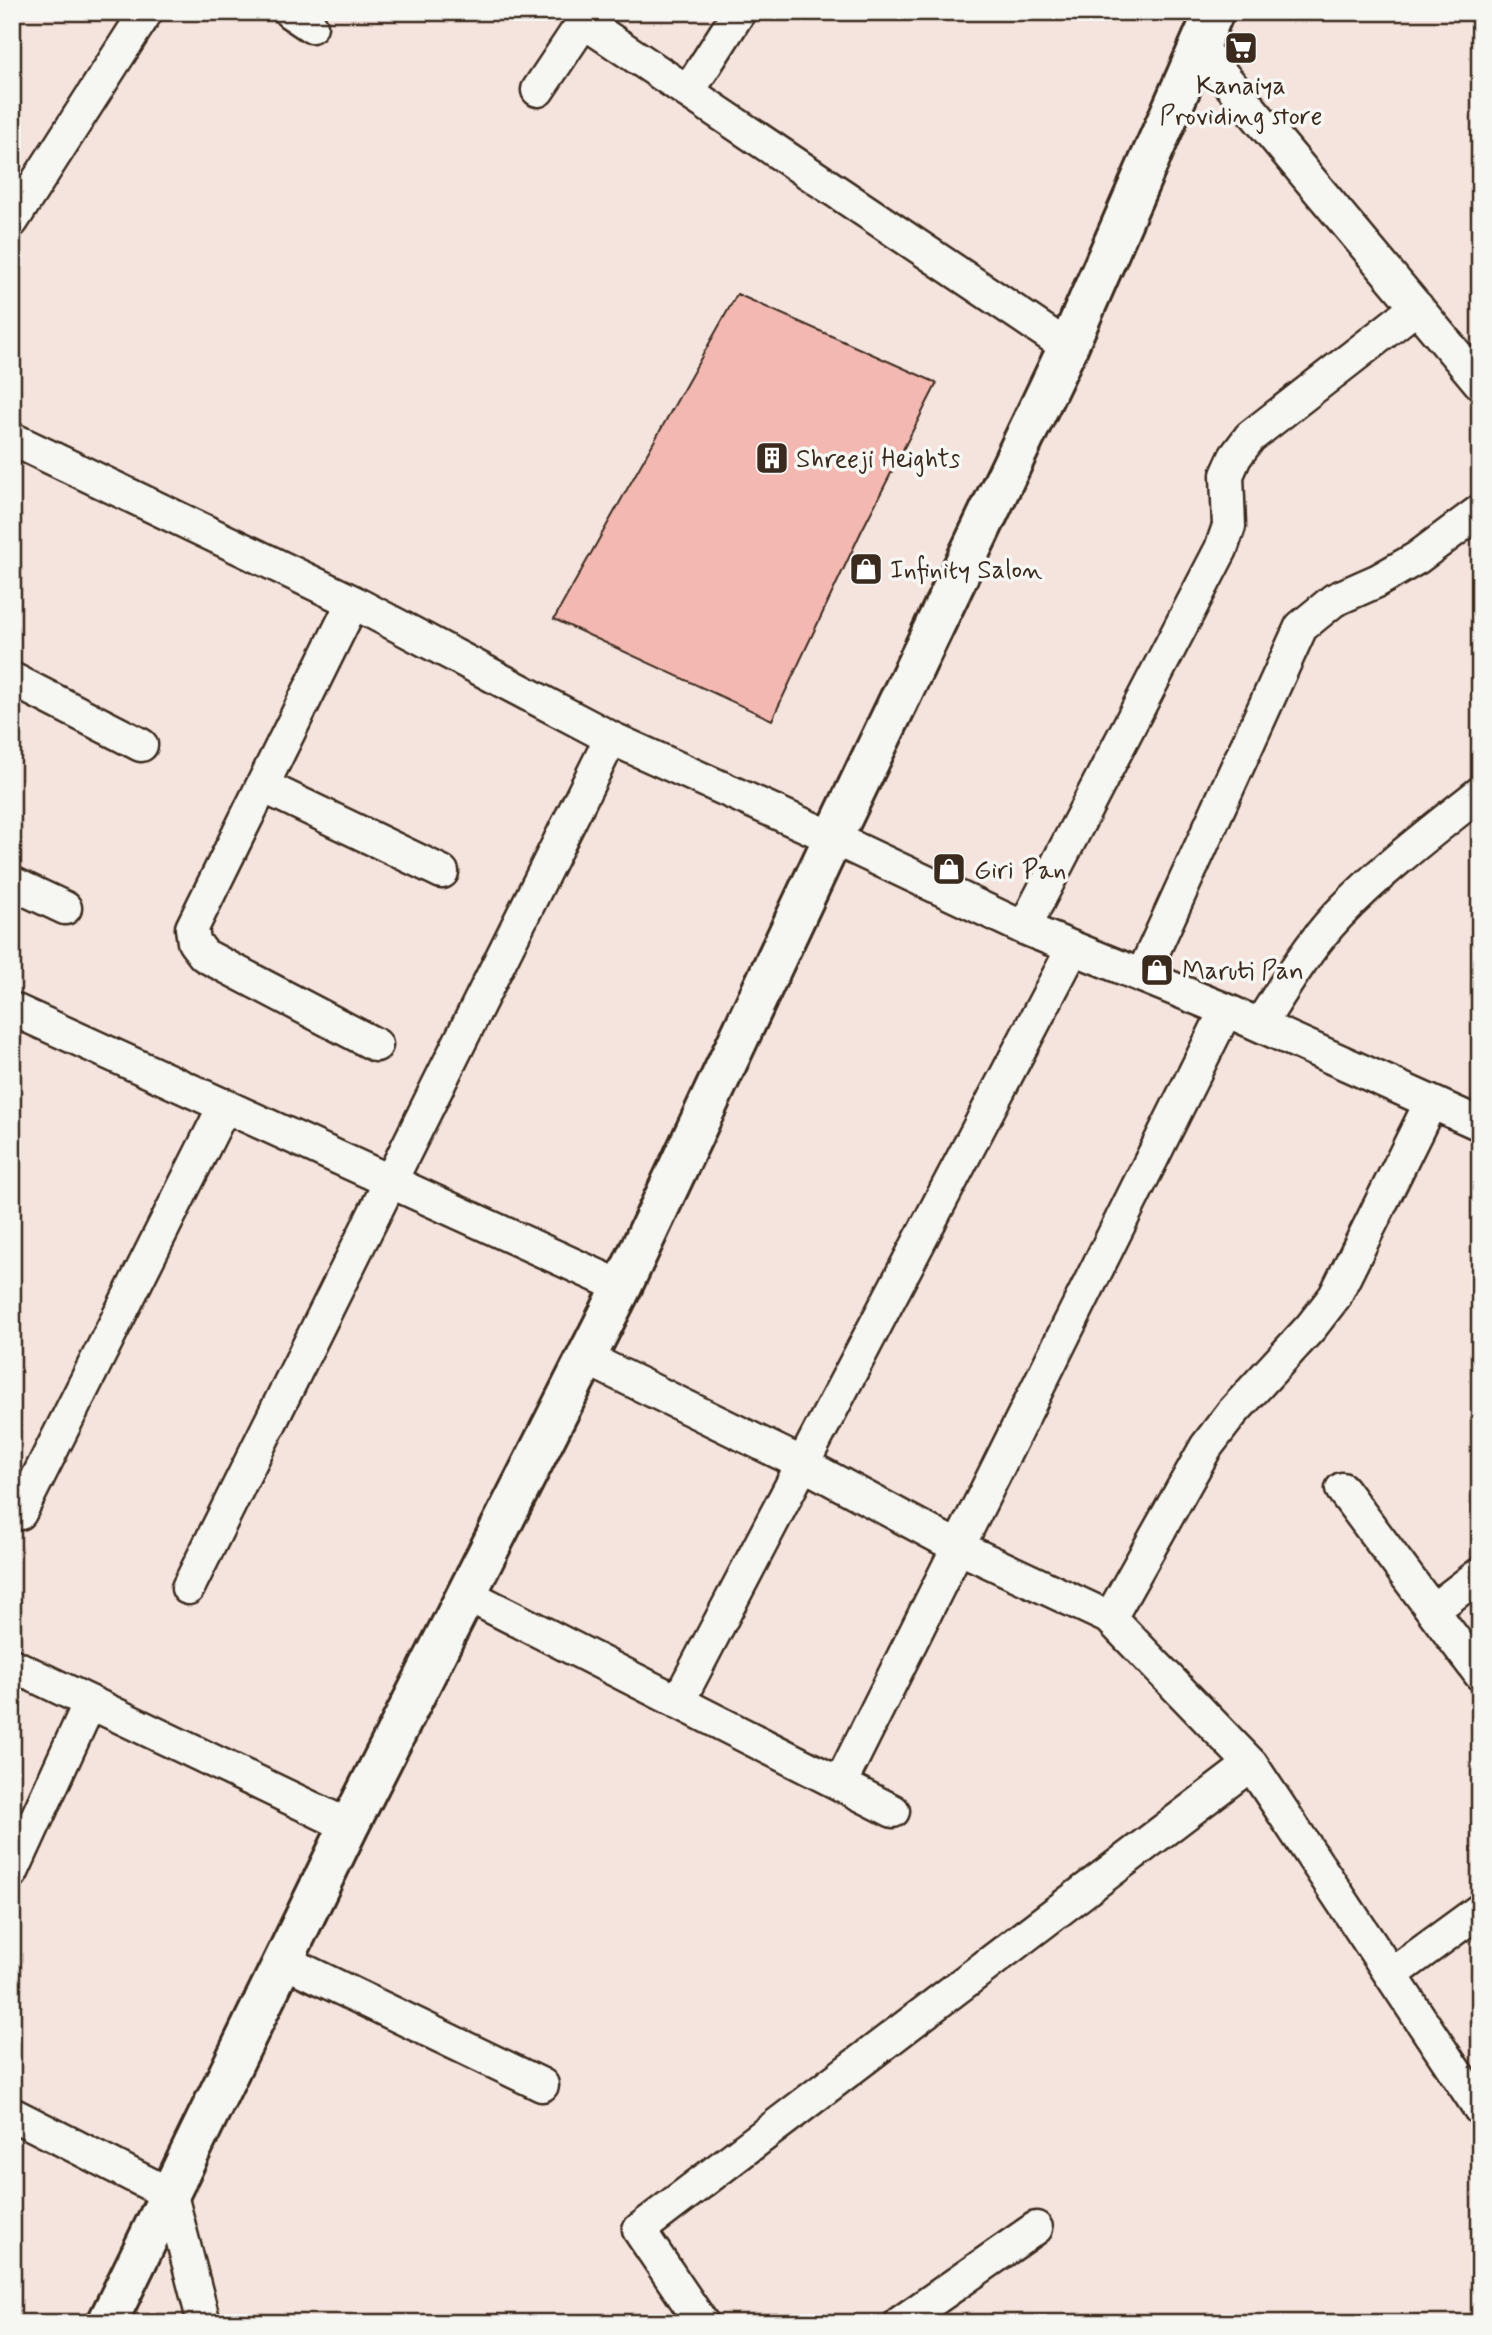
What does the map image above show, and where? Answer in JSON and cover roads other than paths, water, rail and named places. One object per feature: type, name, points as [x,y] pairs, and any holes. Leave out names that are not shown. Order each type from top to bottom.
[{"type":"street","points":[[12,221],[146,12]]},
{"type":"street","points":[[688,92],[739,12]]},
{"type":"street","points":[[107,2323],[349,1826],[622,1287],[1068,348],[1214,12]]},
{"type":"street","points":[[538,90],[587,17],[688,92],[1068,348]]},
{"type":"street","points":[[1199,47],[1417,307],[1477,373]]},
{"type":"street","points":[[1024,928],[1221,549],[1229,526],[1227,475],[1234,457],[1250,437],[1417,307]]},
{"type":"street","points":[[12,439],[353,602],[611,738],[1024,928],[1226,1010],[1480,1124]]},
{"type":"street","points":[[1142,976],[1301,627],[1334,600],[1377,581],[1417,558],[1480,511]]},
{"type":"street","points":[[353,602],[192,928],[194,942],[204,955],[218,964],[376,1045]]},
{"type":"street","points":[[12,679],[141,745]]},
{"type":"street","points":[[188,1588],[611,738]]},
{"type":"street","points":[[263,786],[442,872]]},
{"type":"street","points":[[1260,1025],[1303,958],[1336,917],[1371,882],[1480,793]]},
{"type":"street","points":[[12,883],[65,908]]},
{"type":"street","points":[[678,1702],[1073,948]]},
{"type":"street","points":[[12,1009],[622,1287]]},
{"type":"street","points":[[839,1784],[1226,1010]]},
{"type":"street","points":[[1110,1618],[1206,1447],[1232,1413],[1311,1328],[1335,1296],[1431,1102]]},
{"type":"street","points":[[20,1513],[225,1105]]},
{"type":"street","points":[[586,1358],[803,1464],[958,1547],[1110,1618],[1251,1764],[1480,2109]]},
{"type":"street","points":[[1342,1489],[1480,1674]]},
{"type":"street","points":[[1433,1610],[1480,1574]]},
{"type":"street","points":[[466,1594],[893,1811]]},
{"type":"street","points":[[12,1665],[349,1826]]},
{"type":"street","points":[[12,1872],[90,1702]]},
{"type":"street","points":[[702,2323],[639,2230],[1251,1764]]},
{"type":"street","points":[[1391,1975],[1480,1910]]},
{"type":"street","points":[[284,1961],[542,2085]]},
{"type":"street","points":[[12,2115],[171,2195],[204,2323]]},
{"type":"street","points":[[900,2323],[1036,2228]]},
{"type":"place","name":"Kanaiya Providing store","points":[[1241,48]]},
{"type":"place","name":"Shreeji Heights","points":[[772,458]]},
{"type":"place","name":"Infinity Salon","points":[[866,569]]},
{"type":"place","name":"Giri Pan","points":[[949,869]]},
{"type":"place","name":"Maruti Pan","points":[[1157,970]]}]
